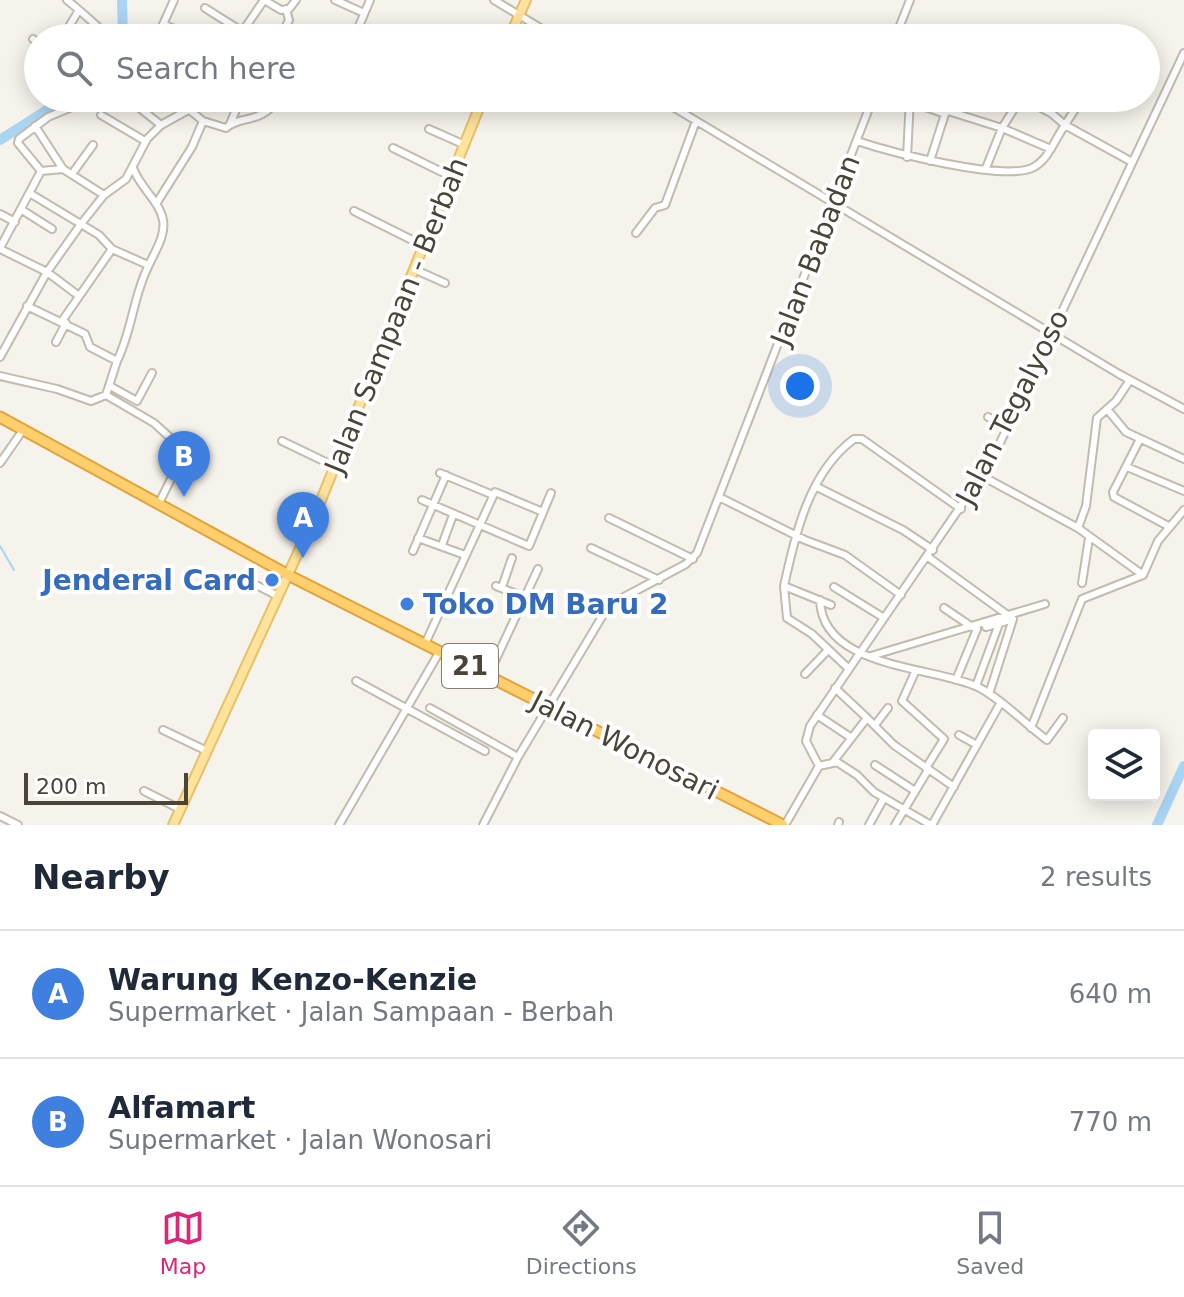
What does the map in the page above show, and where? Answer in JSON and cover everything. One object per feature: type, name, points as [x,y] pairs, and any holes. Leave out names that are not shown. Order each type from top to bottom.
[{"type":"highway","name":"Jalan Wonosari","points":[[0,417],[289,575],[784,825]]},
{"type":"main road","points":[[515,24],[526,0]]},
{"type":"main road","name":"Jalan Sampaan - Berbah","points":[[173,825],[336,467],[478,112]]},
{"type":"street","points":[[67,0],[95,24]]},
{"type":"street","points":[[163,24],[174,0]]},
{"type":"street","points":[[248,24],[264,0],[286,9]]},
{"type":"street","points":[[286,9],[296,0]]},
{"type":"street","points":[[335,0],[364,13]]},
{"type":"street","points":[[360,24],[370,0]]},
{"type":"street","points":[[494,0],[534,24]]},
{"type":"street","points":[[900,24],[910,0]]},
{"type":"street","points":[[205,8],[230,24]]},
{"type":"street","points":[[286,9],[287,24]]},
{"type":"street","points":[[70,24],[79,10]]},
{"type":"street","name":"Jalan Tegalyoso","points":[[1160,103],[1184,53]]},
{"type":"street","points":[[41,171],[18,143],[35,126],[64,112]]},
{"type":"street","points":[[145,112],[161,125]]},
{"type":"street","points":[[0,357],[47,272],[81,224],[104,195],[121,184],[133,168],[145,141],[161,125],[185,112]]},
{"type":"street","points":[[193,112],[203,121],[222,128],[265,112]]},
{"type":"street","points":[[230,124],[235,112]]},
{"type":"street","points":[[681,112],[1130,380],[1184,409]]},
{"type":"street","name":"Jalan Babadan","points":[[693,559],[868,112]]},
{"type":"street","points":[[907,157],[909,112]]},
{"type":"street","points":[[930,161],[946,112],[1002,128],[1051,149]]},
{"type":"street","points":[[986,168],[1002,128],[1012,112]]},
{"type":"street","points":[[1049,112],[1065,125],[1132,162]]},
{"type":"street","points":[[857,141],[907,157],[1017,172],[1032,168],[1051,149],[1073,112]]},
{"type":"street","name":"Jalan Tegalyoso","points":[[819,766],[806,741],[817,715],[982,476],[1156,112]]},
{"type":"street","points":[[101,115],[145,141]]},
{"type":"street","points":[[156,204],[192,147],[203,121]]},
{"type":"street","points":[[636,233],[655,208],[665,205],[696,121]]},
{"type":"street","points":[[35,126],[63,169],[104,195]]},
{"type":"street","points":[[429,129],[465,145]]},
{"type":"street","points":[[72,174],[93,145]]},
{"type":"street","points":[[393,148],[452,177]]},
{"type":"street","points":[[0,376],[57,389],[91,401],[106,395],[164,224],[156,204],[139,185],[133,168]]},
{"type":"street","points":[[41,171],[63,169]]},
{"type":"street","points":[[41,171],[0,248],[47,272],[79,296]]},
{"type":"street","points":[[31,194],[81,224],[112,249],[148,265]]},
{"type":"street","points":[[22,210],[52,229]]},
{"type":"street","points":[[354,211],[424,246]]},
{"type":"street","points":[[0,214],[14,221]]},
{"type":"street","points":[[56,342],[79,296],[112,249]]},
{"type":"street","points":[[416,270],[445,283]]},
{"type":"street","points":[[27,306],[85,334],[90,347],[117,361]]},
{"type":"street","points":[[110,386],[137,401],[152,373]]},
{"type":"street","points":[[1078,528],[1086,506],[1097,418],[1130,380]]},
{"type":"street","points":[[106,395],[154,423],[185,451],[158,505]]},
{"type":"street","points":[[1107,409],[1115,423],[1140,439],[1184,459]]},
{"type":"street","points":[[988,417],[1007,428]]},
{"type":"street","points":[[0,463],[23,430]]},
{"type":"street","points":[[849,669],[787,618],[784,586],[804,509],[846,445],[854,439],[862,439],[961,509]]},
{"type":"street","points":[[1140,439],[1113,492],[1114,497],[1170,527]]},
{"type":"street","points":[[282,441],[336,467]]},
{"type":"street","points":[[1127,467],[1184,491]]},
{"type":"street","points":[[413,551],[443,474],[493,495]]},
{"type":"street","points":[[982,476],[1078,528],[1143,575]]},
{"type":"street","points":[[817,487],[903,530],[933,550]]},
{"type":"street","points":[[425,644],[495,492],[543,512]]},
{"type":"street","points":[[422,500],[529,546],[551,493]]},
{"type":"street","points":[[719,497],[845,555],[901,595]]},
{"type":"street","points":[[1031,728],[1082,599],[1143,575],[1158,541],[1184,510]]},
{"type":"street","points":[[442,545],[453,515]]},
{"type":"street","points":[[609,518],[693,559]]},
{"type":"street","points":[[418,538],[465,555]]},
{"type":"street","points":[[1082,583],[1089,538]]},
{"type":"street","points":[[591,548],[659,580]]},
{"type":"street","points":[[928,557],[1012,617]]},
{"type":"street","points":[[512,558],[499,586],[524,597]]},
{"type":"street","points":[[483,825],[518,757],[609,605],[693,559]]},
{"type":"street","points":[[488,676],[538,569]]},
{"type":"street","points":[[244,579],[278,596]]},
{"type":"street","points":[[784,586],[831,605]]},
{"type":"street","points":[[834,587],[884,618]]},
{"type":"street","points":[[820,600],[832,629],[860,654],[976,686],[1047,740],[1063,718]]},
{"type":"street","points":[[873,657],[1012,617],[1045,604]]},
{"type":"street","points":[[944,608],[975,628],[999,624],[1012,617]]},
{"type":"street","points":[[989,694],[1012,617]]},
{"type":"street","points":[[976,686],[999,624]]},
{"type":"street","points":[[956,680],[975,628]]},
{"type":"street","points":[[805,674],[828,650]]},
{"type":"street","points":[[339,825],[440,651]]},
{"type":"street","points":[[895,825],[944,739],[902,701],[916,670]]},
{"type":"street","points":[[356,681],[485,751]]},
{"type":"street","points":[[835,688],[927,769],[954,787]]},
{"type":"street","points":[[833,762],[857,775],[866,787],[932,825],[1001,702]]},
{"type":"street","points":[[430,708],[450,716],[518,757]]},
{"type":"street","points":[[875,725],[888,708]]},
{"type":"street","points":[[817,715],[850,737]]},
{"type":"street","points":[[442,727],[450,716]]},
{"type":"street","points":[[784,825],[819,766],[833,762],[867,718]]},
{"type":"street","points":[[163,730],[207,751]]},
{"type":"street","points":[[959,735],[977,745]]},
{"type":"street","points":[[875,765],[915,791]]},
{"type":"street","points":[[144,791],[180,809]]},
{"type":"street","points":[[869,825],[884,798]]},
{"type":"street","points":[[0,816],[18,825]]},
{"type":"waterway","points":[[122,0],[123,24]]},
{"type":"waterway","points":[[0,140],[44,112]]},
{"type":"waterway","points":[[0,546],[14,570]]},
{"type":"waterway","points":[[1157,825],[1184,766]]},
{"type":"place","name":"Alfamart","points":[[184,497]]},
{"type":"place","name":"Warung Kenzo-Kenzie","points":[[303,558]]},
{"type":"place","name":"Jenderal Card","points":[[272,580]]},
{"type":"place","name":"Toko DM Baru 2","points":[[407,604]]}]
